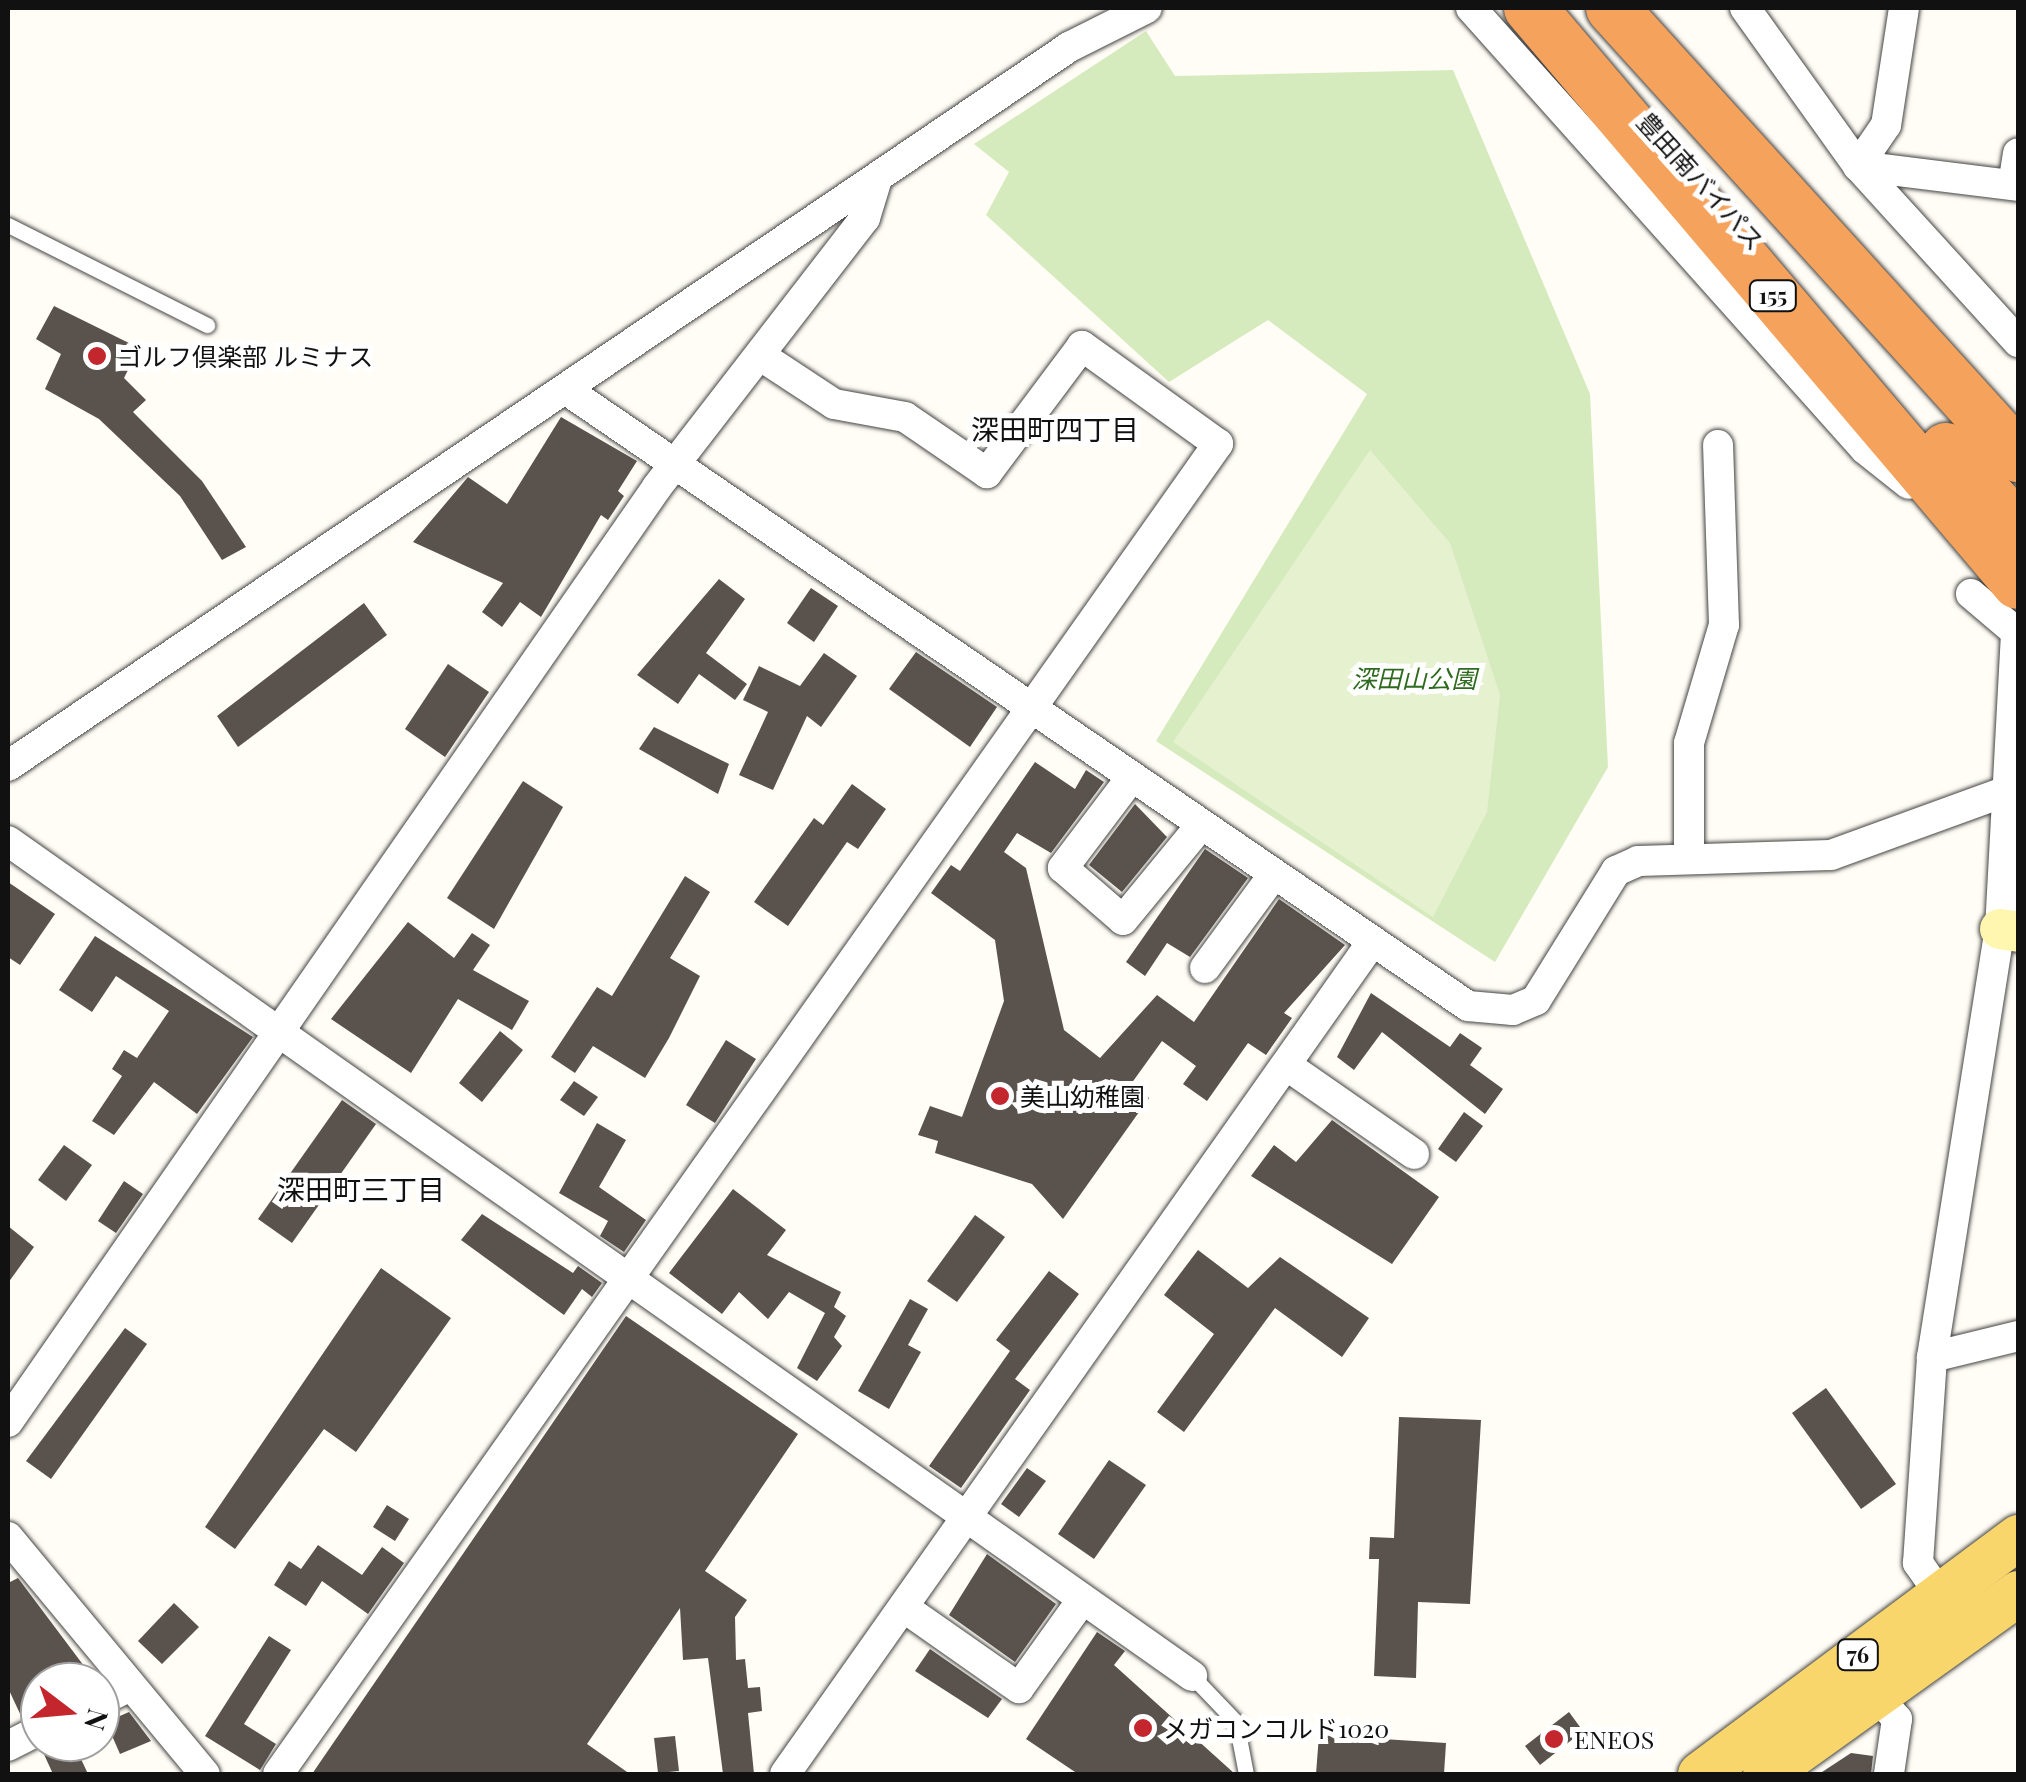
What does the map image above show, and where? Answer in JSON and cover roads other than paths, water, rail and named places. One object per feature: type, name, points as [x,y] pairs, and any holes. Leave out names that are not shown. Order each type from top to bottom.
[{"type":"highway","name":"155","points":[[1530,8],[1685,199],[1901,437],[1994,531],[1995,589]]},
{"type":"highway","name":"豊田南バイパス","points":[[1547,8],[1994,531]]},
{"type":"highway","name":"豊田南バイパス","points":[[1612,8],[2018,456]]},
{"type":"highway","points":[[1656,8],[1925,314],[2018,406]]},
{"type":"main road","name":"76","points":[[1700,1774],[2018,1537]]},
{"type":"main road","name":"76","points":[[1765,1774],[2018,1593]]},
{"type":"street","points":[[8,766],[876,183],[1069,47],[1147,8]]},
{"type":"street","points":[[1471,8],[1865,449],[1994,531]]},
{"type":"street","points":[[1745,8],[1858,166],[2018,342]]},
{"type":"street","points":[[1858,166],[1886,125],[1904,8]]},
{"type":"street","points":[[1858,166],[2016,185],[2018,153]]},
{"type":"street","points":[[8,1422],[280,1029],[676,470],[764,358],[865,218],[876,183]]},
{"type":"street","points":[[278,1774],[1023,708],[1218,444],[1212,433],[1082,346],[987,473],[905,418],[834,404],[764,358]]},
{"type":"street","points":[[568,391],[676,470],[1023,708],[1201,825],[1271,878],[1468,1006],[1514,1010],[1554,982],[1616,871],[1690,854],[1831,855],[2014,789]]},
{"type":"street","points":[[1690,854],[1689,743],[1724,625],[1718,445]]},
{"type":"street","points":[[1939,1593],[1918,1563],[1932,1357],[2009,930],[2016,632],[1995,589]]},
{"type":"street","points":[[1131,778],[1063,868],[1124,920],[1201,825]]},
{"type":"street","points":[[8,842],[280,1029],[1192,1676]]},
{"type":"street","points":[[1205,968],[1271,878]]},
{"type":"street","points":[[785,1774],[970,1522],[1370,944]]},
{"type":"street","points":[[1286,1065],[1414,1154]]},
{"type":"street","points":[[1932,1357],[2018,1336]]},
{"type":"street","points":[[8,1537],[205,1774]]},
{"type":"street","points":[[906,1610],[1019,1688],[1082,1600]]},
{"type":"street","points":[[120,1691],[131,1686]]},
{"type":"street","points":[[1876,1695],[1898,1719],[1889,1774]]},
{"type":"lane","points":[[8,225],[207,325]]},
{"type":"lane","points":[[1192,1676],[1236,1722],[1246,1774]]},
{"type":"place","name":"ゴルフ倶楽部 ルミナス","points":[[97,356]]},
{"type":"place","name":"美山幼稚園","points":[[1000,1096]]},
{"type":"place","name":"メガコンコルド1020","points":[[1143,1728]]},
{"type":"place","name":"ENEOS","points":[[1554,1739]]},
{"type":"district","name":"深田町四丁目","points":[[1055,429]]},
{"type":"district","name":"深田町三丁目","points":[[361,1189]]},
{"type":"park label","name":"深田山公園","points":[[1414,678]]}]
